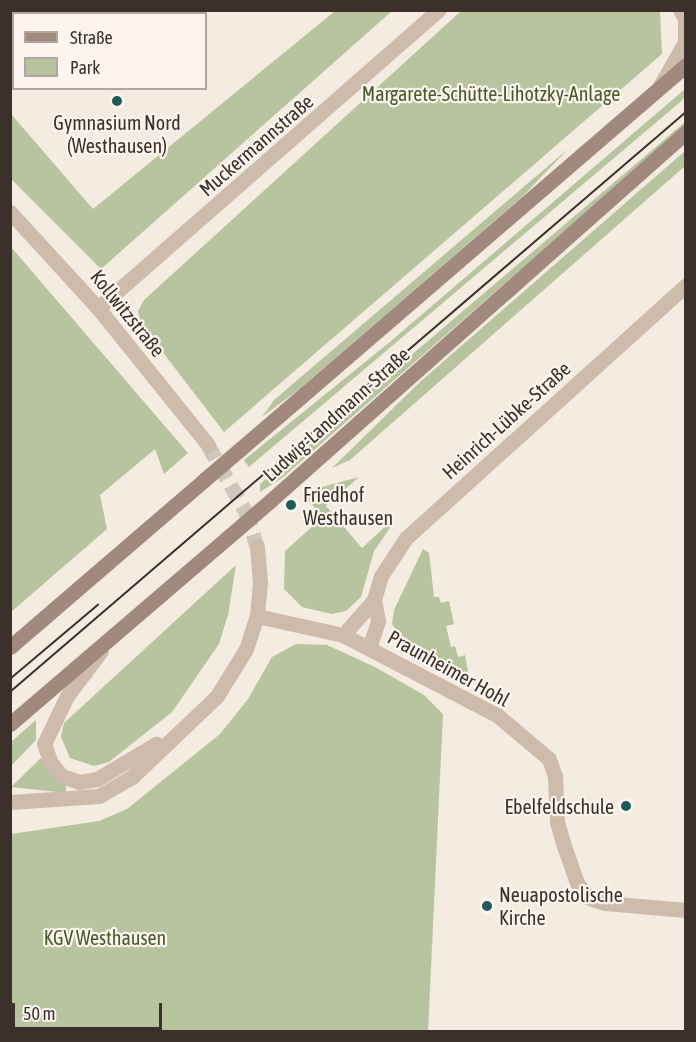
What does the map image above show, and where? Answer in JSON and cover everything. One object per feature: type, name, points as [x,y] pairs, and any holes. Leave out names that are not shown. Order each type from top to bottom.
[{"type":"main road","name":"Ludwig-Landmann-Straße","points":[[10,647],[686,65]]},
{"type":"main road","name":"Ludwig-Landmann-Straße","points":[[10,724],[270,501],[686,132]]},
{"type":"street","name":"Muckermannstraße","points":[[98,308],[439,10]]},
{"type":"street","points":[[659,88],[685,42],[685,18],[680,10]]},
{"type":"street","name":"Kollwitzstraße","points":[[10,212],[98,308],[208,445]]},
{"type":"street","name":"Heinrich-Lübke-Straße","points":[[343,635],[374,600],[381,576],[406,538],[686,285]]},
{"type":"street","points":[[10,802],[99,796],[132,777],[217,696],[246,649],[257,616],[260,582],[257,546]]},
{"type":"street","name":"Heinrich-Lübke-Straße","points":[[369,648],[378,621],[374,600]]},
{"type":"street","name":"Praunheimer Hohl","points":[[257,616],[343,635],[497,715],[549,759],[555,776],[557,822],[563,843],[577,883],[589,898],[604,903],[686,910]]},
{"type":"street","points":[[107,643],[67,696],[44,744],[51,763],[62,776],[79,782],[97,779],[179,730]]},
{"type":"green space","points":[[335,11],[392,11],[101,269],[11,179],[11,114],[93,209]]},
{"type":"green space","name":"Margarete-Schütte-Lihotzky-Anlage","points":[[461,11],[660,11],[662,54],[224,432],[141,324],[138,311],[144,300]]},
{"type":"green space","points":[[685,89],[685,97],[679,103],[249,467],[244,460],[391,341]]},
{"type":"green space","points":[[685,122],[685,126],[282,478],[260,492],[260,484]]},
{"type":"green space","points":[[568,149],[522,197],[298,390],[262,417],[274,400]]},
{"type":"green space","points":[[685,151],[685,166],[350,460],[332,468],[421,381]]},
{"type":"green space","points":[[11,247],[188,453],[164,474],[155,449],[100,495],[107,529],[11,612]]},
{"type":"green space","points":[[359,477],[326,506],[362,548],[388,524],[390,528],[374,551],[361,597],[346,611],[332,614],[302,607],[284,589],[285,551],[323,517],[308,500],[318,488]]},
{"type":"green space","points":[[423,549],[429,553],[434,597],[439,597],[441,603],[449,601],[454,624],[446,626],[451,647],[455,646],[458,657],[465,655],[468,672],[460,673],[426,652],[407,646],[392,624],[394,610]]},
{"type":"green space","points":[[236,565],[228,615],[219,644],[172,712],[109,762],[94,766],[70,758],[61,737],[64,723]]},
{"type":"green space","name":"KGV Westhausen","points":[[296,644],[327,645],[375,667],[424,695],[443,714],[428,1031],[11,1031],[11,834],[99,821],[127,809],[220,734],[248,699],[272,657]]},
{"type":"green space","points":[[36,720],[36,740],[11,766],[11,742]]},
{"type":"green space","points":[[41,758],[66,785],[66,793],[11,787]]},
{"type":"tunnel","points":[[208,445],[246,512],[257,546]]},
{"type":"tram line","points":[[10,692],[686,112]]},
{"type":"tram line","points":[[10,679],[98,605]]},
{"type":"place","name":"Gymnasium Nord (Westhausen)","points":[[117,101]]},
{"type":"place","name":"Friedhof Westhausen","points":[[291,505]]},
{"type":"place","name":"Ebelfeldschule","points":[[626,806]]},
{"type":"place","name":"Neuapostolische Kirche","points":[[487,906]]}]
